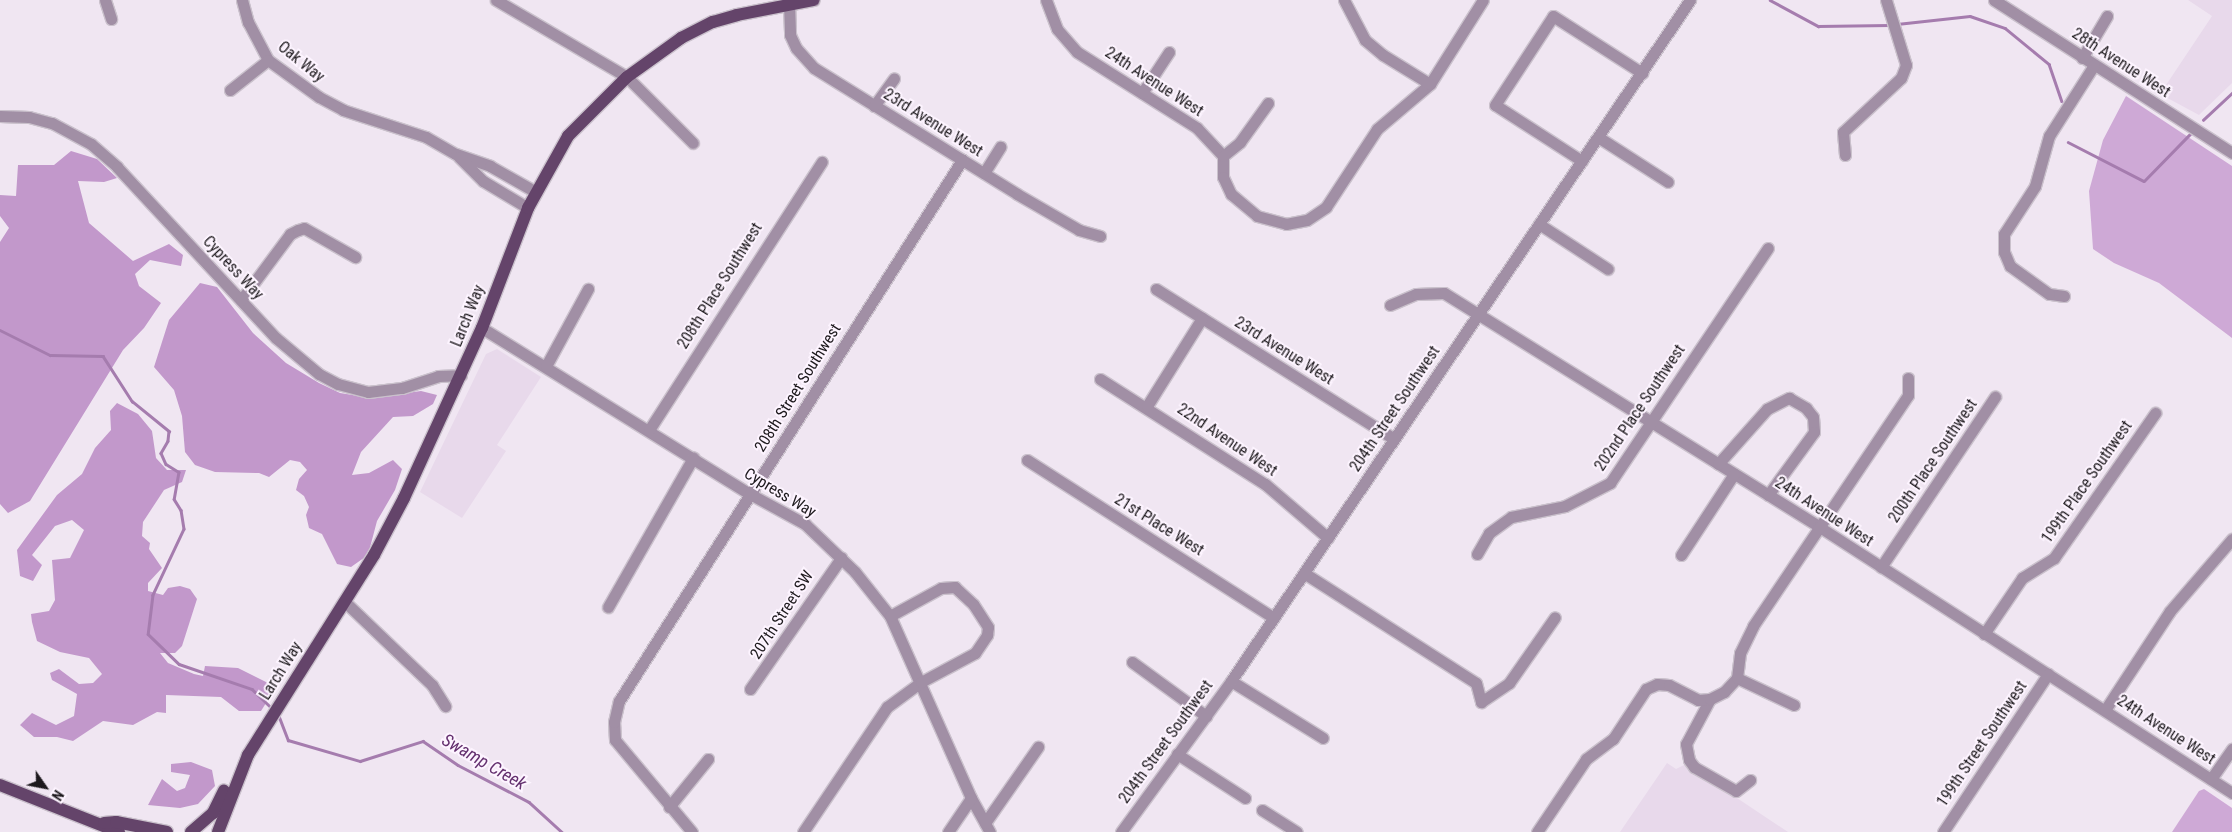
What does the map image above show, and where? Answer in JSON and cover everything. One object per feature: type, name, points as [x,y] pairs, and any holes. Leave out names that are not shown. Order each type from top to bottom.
[{"type":"main road","name":"Larch Way","points":[[218,832],[248,755],[394,518],[482,328],[528,208],[568,136],[627,78],[681,38],[713,22],[789,3],[814,0]]},
{"type":"main road","name":"Larch Way","points":[[191,832],[213,813],[237,767],[248,755]]},
{"type":"main road","points":[[0,785],[101,823],[119,832]]},
{"type":"main road","points":[[101,823],[116,822],[166,832]]},
{"type":"street","points":[[105,0],[111,19]]},
{"type":"street","name":"Oak Way","points":[[242,0],[251,29],[268,60],[319,97],[343,110],[411,131],[456,154]]},
{"type":"street","points":[[496,0],[627,78],[693,143]]},
{"type":"street","name":"24th Avenue West","points":[[1046,0],[1057,29],[1077,52],[1198,128],[1223,156]]},
{"type":"street","points":[[1344,0],[1365,40],[1383,55],[1430,84]]},
{"type":"street","points":[[1268,103],[1240,142],[1223,156],[1223,177],[1243,206],[1257,216],[1286,224],[1307,220],[1326,207],[1377,128],[1430,84],[1483,0]]},
{"type":"street","name":"204th Street Southwest","points":[[1121,832],[1231,681],[1690,0]]},
{"type":"street","points":[[1845,154],[1843,132],[1901,78],[1906,64],[1886,0]]},
{"type":"street","name":"28th Avenue West","points":[[1994,0],[2232,153]]},
{"type":"street","name":"23rd Avenue West","points":[[789,3],[790,36],[804,59],[874,106],[1079,230],[1100,236]]},
{"type":"street","points":[[1582,161],[1495,105],[1553,16],[1642,73]]},
{"type":"street","points":[[2082,58],[2108,16]]},
{"type":"street","points":[[1142,93],[1169,52]]},
{"type":"street","points":[[230,90],[268,60]]},
{"type":"street","points":[[2064,296],[2049,294],[2010,266],[2004,252],[2004,234],[2034,186],[2050,136],[2094,65]]},
{"type":"street","points":[[874,106],[894,78]]},
{"type":"street","name":"Cypress Way","points":[[0,116],[29,117],[52,123],[91,144],[117,167],[241,300],[304,364],[352,388],[386,390],[438,376],[461,375]]},
{"type":"street","points":[[1598,137],[1668,182]]},
{"type":"street","points":[[984,173],[1000,148]]},
{"type":"street","points":[[456,154],[490,166],[536,192]]},
{"type":"street","points":[[456,154],[483,181],[528,208]]},
{"type":"street","name":"208th Street Southwest","points":[[669,807],[615,740],[614,722],[619,701],[962,160]]},
{"type":"street","name":"208th Place Southwest","points":[[649,430],[822,162]]},
{"type":"street","points":[[1539,224],[1608,269]]},
{"type":"street","points":[[241,300],[290,234],[298,230],[304,228],[355,258]]},
{"type":"street","name":"202nd Place Southwest","points":[[1478,554],[1489,533],[1511,517],[1565,506],[1610,483],[1768,248]]},
{"type":"street","points":[[546,366],[588,289]]},
{"type":"street","name":"23rd Avenue West","points":[[1156,289],[1394,439]]},
{"type":"street","name":"24th Avenue West","points":[[1390,305],[1416,294],[1444,293],[1818,526],[2232,793]]},
{"type":"street","points":[[1147,406],[1202,318]]},
{"type":"street","name":"Cypress Way","points":[[482,328],[750,494],[805,524],[841,558],[890,616],[971,798],[988,828]]},
{"type":"street","points":[[1536,832],[1586,759],[1613,739],[1646,689],[1657,684],[1669,685],[1698,700],[1710,699],[1724,692],[1737,678],[1740,653],[1753,626],[1818,526],[1908,395],[1908,378]]},
{"type":"street","name":"22nd Avenue West","points":[[1100,379],[1147,406],[1265,484],[1328,538]]},
{"type":"street","name":"200th Place Southwest","points":[[1881,567],[1995,397]]},
{"type":"street","points":[[1718,464],[1767,409],[1790,398],[1806,408],[1813,418],[1814,432],[1768,495]]},
{"type":"street","name":"199th Place Southwest","points":[[1984,634],[2022,578],[2054,558],[2155,413]]},
{"type":"street","points":[[608,607],[693,458]]},
{"type":"street","name":"21st Place West","points":[[1027,460],[1274,618]]},
{"type":"street","points":[[1681,555],[1734,474]]},
{"type":"street","points":[[2105,710],[2170,611],[2232,539]]},
{"type":"street","name":"207th Street SW","points":[[750,689],[841,558]]},
{"type":"street","points":[[1304,573],[1476,683],[1481,702],[1509,683],[1555,617]]},
{"type":"street","points":[[803,832],[887,706],[921,682],[975,653],[983,645],[988,627],[973,604],[955,587],[941,588],[890,616]]},
{"type":"street","points":[[344,601],[432,685],[445,706]]},
{"type":"street","points":[[1132,662],[1206,716]]},
{"type":"street","name":"199th Street Southwest","points":[[1943,832],[2048,674]]},
{"type":"street","points":[[1737,678],[1794,705]]},
{"type":"street","points":[[1231,681],[1322,738]]},
{"type":"street","points":[[1710,699],[1686,744],[1689,760],[1694,767],[1736,791],[1750,780]]},
{"type":"street","points":[[988,828],[1038,747]]},
{"type":"street","points":[[2211,779],[2232,749]]},
{"type":"street","points":[[1177,754],[1245,798]]},
{"type":"street","points":[[692,832],[669,807],[708,759]]},
{"type":"street","points":[[948,832],[971,798]]},
{"type":"street","points":[[1262,810],[1297,832]]},
{"type":"shaded area","points":[[2188,0],[2232,0],[2232,83],[2199,115],[2160,94],[2212,16]]},
{"type":"shaded area","points":[[2126,96],[2232,166],[2232,338],[2159,283],[2114,263],[2093,249],[2089,191],[2103,140]]},
{"type":"shaded area","points":[[71,151],[97,159],[117,178],[104,182],[78,181],[89,223],[133,261],[169,244],[183,255],[181,266],[150,260],[135,274],[139,286],[161,303],[144,328],[123,350],[30,501],[8,513],[0,504],[0,242],[9,228],[0,216],[0,195],[16,196],[18,165],[54,165]]},
{"type":"shaded area","points":[[200,283],[217,287],[253,333],[286,363],[340,393],[371,398],[421,391],[437,395],[433,404],[413,416],[393,417],[361,452],[352,475],[369,473],[393,460],[402,469],[395,490],[377,521],[368,555],[351,567],[337,564],[322,534],[309,528],[306,515],[309,507],[304,496],[296,490],[299,479],[307,470],[300,462],[290,460],[269,477],[259,473],[215,472],[195,465],[185,452],[182,416],[174,390],[154,367],[169,320]]},
{"type":"shaded area","points":[[497,349],[541,377],[497,445],[506,451],[462,518],[420,492],[486,354]]},
{"type":"shaded area","points":[[117,403],[138,414],[152,431],[156,458],[167,470],[186,470],[182,482],[164,490],[143,522],[142,536],[150,543],[149,549],[162,568],[148,583],[148,591],[163,595],[168,588],[180,586],[190,589],[197,599],[182,646],[175,653],[160,653],[168,663],[194,674],[203,676],[205,666],[238,668],[276,687],[261,711],[239,711],[221,697],[166,695],[166,713],[157,712],[133,725],[103,721],[73,741],[57,737],[34,737],[20,725],[32,713],[56,725],[74,716],[77,694],[52,680],[50,673],[59,669],[79,684],[93,683],[102,674],[89,658],[60,652],[37,641],[31,614],[49,611],[55,600],[52,560],[70,558],[84,530],[72,520],[55,526],[32,555],[42,565],[33,581],[20,576],[17,550],[57,495],[82,474],[95,448],[111,430],[110,411]]},
{"type":"shaded area","points":[[191,762],[212,770],[215,786],[198,804],[180,808],[148,805],[162,779],[177,791],[185,788],[190,775],[171,772],[171,764]]},
{"type":"shaded area","points":[[1667,763],[1676,769],[1686,764],[1788,832],[1620,832]]},
{"type":"shaded area","points":[[2204,789],[2232,808],[2232,832],[2172,832],[2199,791]]},
{"type":"waterway","points":[[1770,0],[1818,26],[1889,25]]},
{"type":"waterway","points":[[1897,24],[1970,16],[2005,28],[2049,64],[2062,101]]},
{"type":"waterway","points":[[2203,120],[2232,93]]},
{"type":"waterway","points":[[2068,142],[2144,181],[2190,134]]},
{"type":"waterway","name":"Swamp Creek","points":[[0,330],[50,355],[103,356],[132,401],[169,431],[168,441],[161,453],[166,464],[179,472],[174,499],[181,510],[184,529],[153,595],[148,634],[179,664],[252,689],[272,708]]},
{"type":"waterway","name":"Swamp Creek","points":[[279,716],[288,740],[360,761],[423,741],[458,765],[529,802],[562,832]]}]
